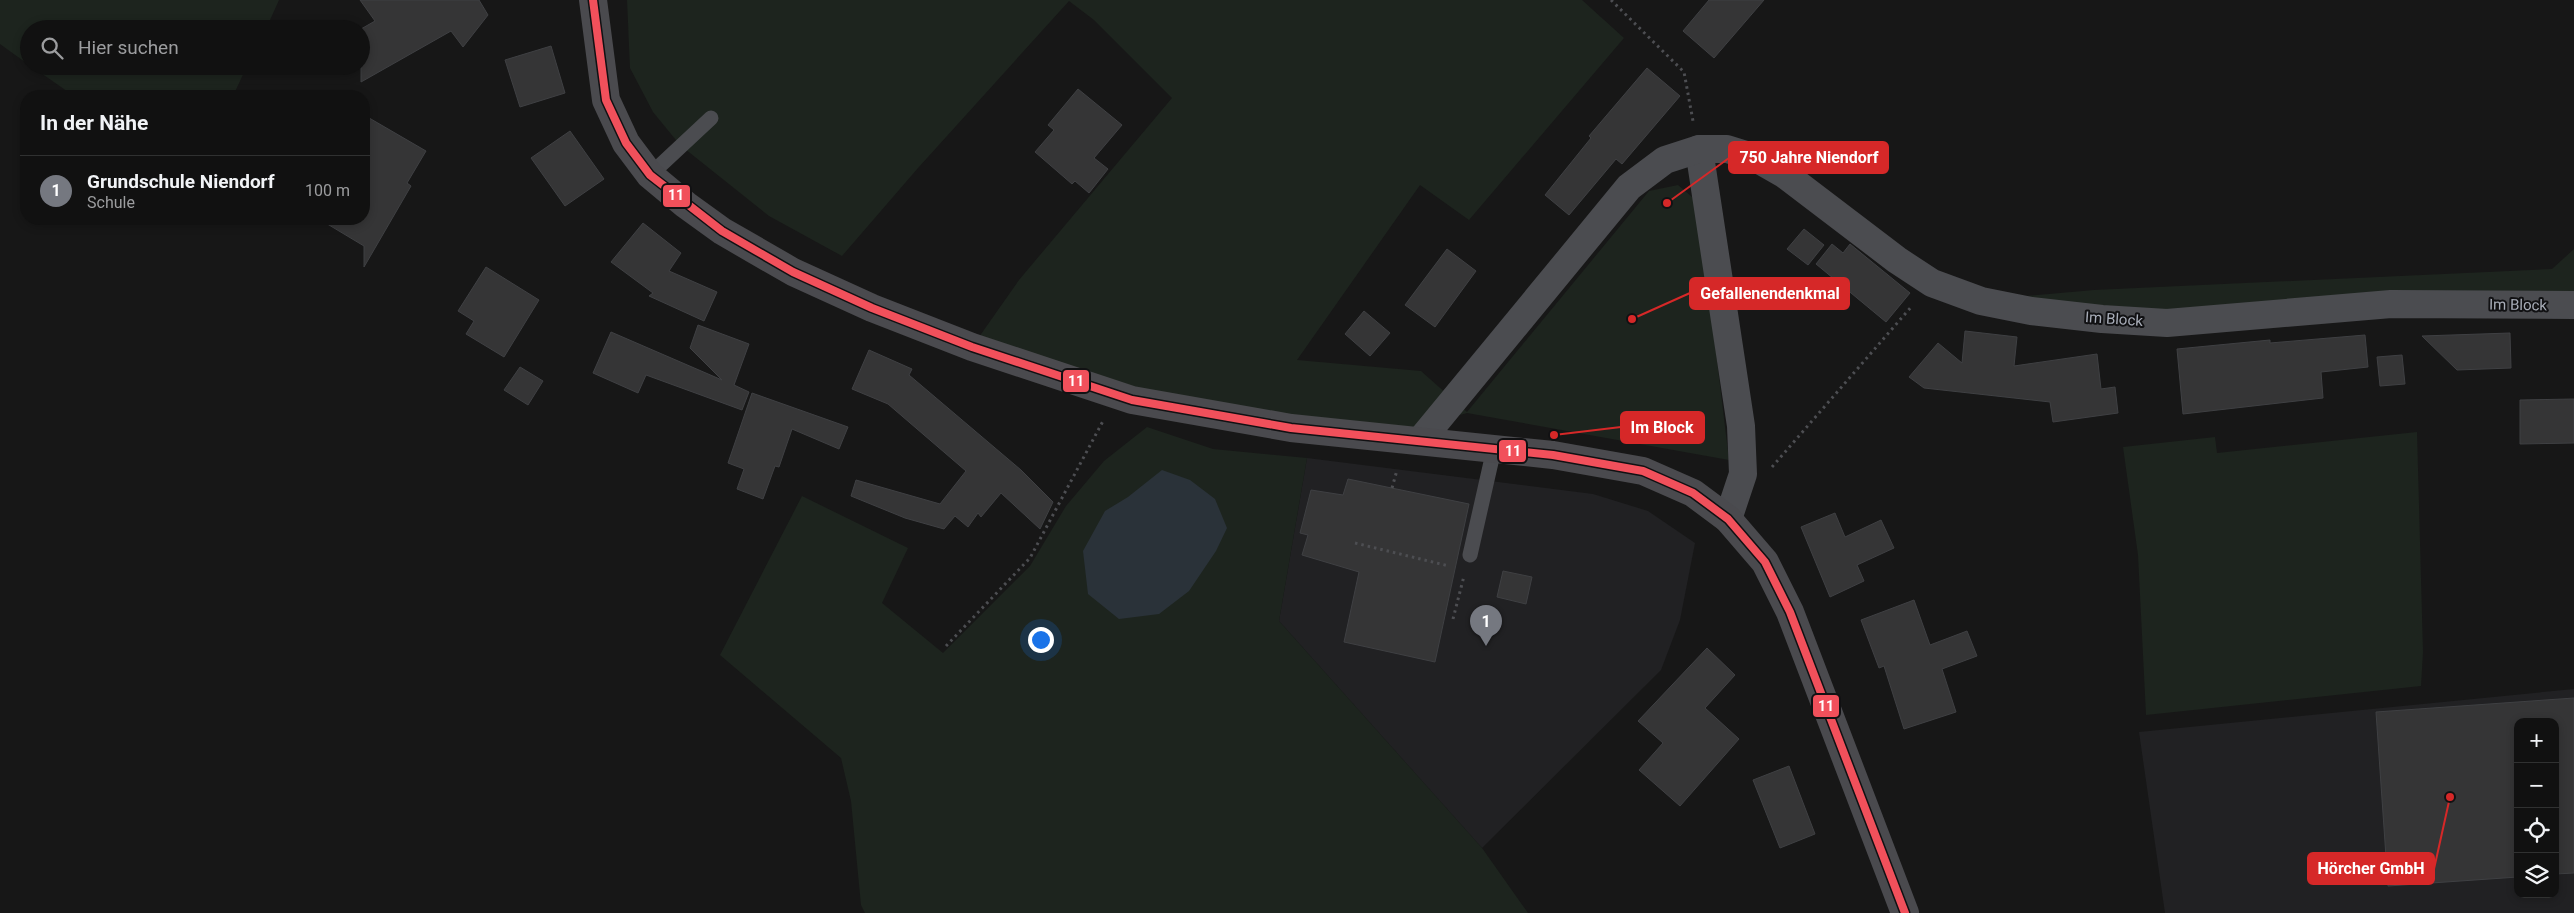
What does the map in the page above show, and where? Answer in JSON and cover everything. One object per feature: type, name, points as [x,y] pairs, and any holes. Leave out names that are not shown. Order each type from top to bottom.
[{"type":"main road","points":[[593,0],[606,100],[626,143],[650,175],[686,205],[722,231],[793,272],[926,330],[1116,395],[1232,419],[1290,428],[1553,455],[1643,471],[1693,493],[1728,519],[1765,562],[1790,612],[1905,913]]},
{"type":"street","name":"Im Block","points":[[1420,442],[1629,187],[1665,160],[1699,149],[1727,149],[1756,158],[1784,174],[1897,260],[1932,282],[1981,301],[2031,311],[2102,319],[2167,323],[2391,304],[2574,305]]},
{"type":"street","points":[[1699,149],[1741,426],[1743,474],[1728,519]]},
{"type":"lane","points":[[650,175],[711,118]]},
{"type":"lane","points":[[1470,555],[1494,449]]},
{"type":"path","points":[[1611,0],[1684,72],[1699,149]]},
{"type":"path","points":[[1766,474],[1932,282]]},
{"type":"path","points":[[946,646],[1030,558],[1116,395]]},
{"type":"path","points":[[1355,544],[1466,570]]},
{"type":"path","points":[[1454,619],[1470,555]]},
{"type":"shaded area","points":[[0,0],[279,0],[270,20],[20,20],[20,58],[0,44]]},
{"type":"shaded area","points":[[627,0],[1582,0],[1624,38],[1469,220],[1420,185],[1297,360],[1421,371],[1467,412],[1649,191],[1678,185],[1698,202],[1729,460],[1467,413],[1406,430],[1212,416],[972,347],[1019,280],[1172,98],[1094,20],[1069,1],[918,168],[842,256],[769,216],[680,145],[653,112],[630,68]]},
{"type":"shaded area","points":[[44,75],[243,75],[236,90],[65,90]]},
{"type":"shaded area","points":[[2574,249],[2574,293],[2165,312],[2014,297],[2094,290],[2552,269]]},
{"type":"shaded area","points":[[1147,427],[1213,449],[1307,458],[1279,621],[1482,848],[1528,913],[865,913],[861,905],[851,801],[841,758],[720,655],[802,496],[908,548],[882,603],[943,653],[1030,566],[1066,506],[1104,461]]},
{"type":"shaded area","points":[[2417,432],[2423,652],[2421,686],[2146,715],[2138,555],[2123,447],[2215,437],[2217,453]]},
{"type":"shaded area","points":[[1307,458],[1593,494],[1648,511],[1695,543],[1680,620],[1661,670],[1482,848],[1279,621]]},
{"type":"shaded area","points":[[1162,470],[1190,480],[1215,499],[1227,528],[1216,551],[1189,591],[1159,614],[1119,619],[1088,594],[1083,551],[1105,511],[1128,497]]},
{"type":"shaded area","points":[[2574,689],[2574,913],[2165,913],[2139,732]]},
{"type":"building","points":[[360,0],[479,0],[488,15],[463,47],[451,31],[361,82],[361,75],[370,75],[370,24],[375,21]]},
{"type":"building","points":[[1709,0],[1764,0],[1714,58],[1683,31]]},
{"type":"building","points":[[551,46],[565,93],[520,107],[505,60]]},
{"type":"building","points":[[1647,68],[1680,96],[1622,164],[1616,159],[1569,215],[1545,195],[1591,138],[1589,136]]},
{"type":"building","points":[[1078,89],[1122,125],[1094,158],[1108,169],[1089,193],[1075,181],[1072,184],[1035,152],[1054,130],[1048,125]]},
{"type":"building","points":[[370,118],[426,151],[407,183],[411,186],[364,267],[364,246],[329,225],[370,225]]},
{"type":"building","points":[[570,131],[604,179],[565,206],[531,158]]},
{"type":"building","points":[[643,223],[681,253],[669,271],[717,292],[704,321],[649,296],[653,293],[611,262]]},
{"type":"building","points":[[1804,229],[1824,245],[1808,265],[1787,249]]},
{"type":"building","points":[[1832,244],[1843,253],[1850,244],[1910,293],[1886,322],[1816,264]]},
{"type":"building","points":[[1447,249],[1476,271],[1435,327],[1405,305]]},
{"type":"building","points":[[486,267],[539,300],[504,357],[466,334],[474,321],[458,311]]},
{"type":"building","points":[[1364,311],[1390,333],[1370,356],[1345,334]]},
{"type":"building","points":[[698,325],[749,344],[734,385],[749,392],[742,410],[646,375],[638,393],[593,373],[611,332],[722,380],[690,348]]},
{"type":"building","points":[[1965,331],[2017,337],[2014,366],[2097,354],[2101,389],[2115,387],[2118,413],[2053,422],[2050,402],[1924,388],[1909,377],[1938,343],[1962,363]]},
{"type":"building","points":[[2510,333],[2511,368],[2457,370],[2422,336]]},
{"type":"building","points":[[2365,335],[2368,367],[2321,372],[2323,398],[2183,414],[2177,349],[2270,340],[2270,343]]},
{"type":"building","points":[[869,350],[912,369],[909,375],[1021,470],[1053,502],[1040,529],[1001,493],[981,517],[978,513],[968,527],[955,516],[944,529],[905,518],[851,496],[856,480],[940,504],[966,471],[888,404],[852,389]]},
{"type":"building","points":[[2402,355],[2405,384],[2380,386],[2377,357]]},
{"type":"building","points":[[520,367],[543,381],[528,405],[504,390]]},
{"type":"building","points":[[752,393],[848,427],[839,449],[792,429],[779,467],[775,466],[763,499],[737,489],[744,469],[728,463]]},
{"type":"building","points":[[2574,399],[2574,443],[2520,444],[2520,400]]},
{"type":"building","points":[[1348,479],[1469,504],[1435,662],[1344,642],[1359,572],[1302,555],[1308,535],[1300,533],[1311,490],[1343,495]]},
{"type":"building","points":[[1835,513],[1845,537],[1881,520],[1894,548],[1857,565],[1864,581],[1830,597],[1801,527]]},
{"type":"building","points":[[1503,571],[1532,577],[1526,604],[1497,597]]},
{"type":"building","points":[[1914,600],[1930,645],[1967,631],[1977,656],[1942,669],[1956,712],[1904,729],[1884,666],[1879,668],[1861,620]]},
{"type":"building","points":[[1707,648],[1735,675],[1705,708],[1739,739],[1680,806],[1639,770],[1663,743],[1638,721]]},
{"type":"building","points":[[2574,698],[2574,873],[2559,874],[2559,718],[2514,718],[2514,877],[2388,886],[2376,712]]},
{"type":"building","points":[[1789,766],[1815,834],[1780,848],[1753,780]]},
{"type":"transit line","name":"11","points":[[593,0],[606,100],[626,143],[650,175],[722,231],[793,272],[872,308],[972,347],[1132,400],[1291,428],[1553,455],[1643,471],[1693,493],[1728,519],[1765,562],[1790,612],[1905,913]]},
{"type":"place","name":"750 Jahre Niendorf","points":[[1667,203]]},
{"type":"place","name":"Gefallenendenkmal","points":[[1632,319]]},
{"type":"place","name":"Im Block","points":[[1554,435]]},
{"type":"place","name":"Grundschule Niendorf","points":[[1486,646]]},
{"type":"place","name":"Hörcher GmbH","points":[[2450,797]]}]
